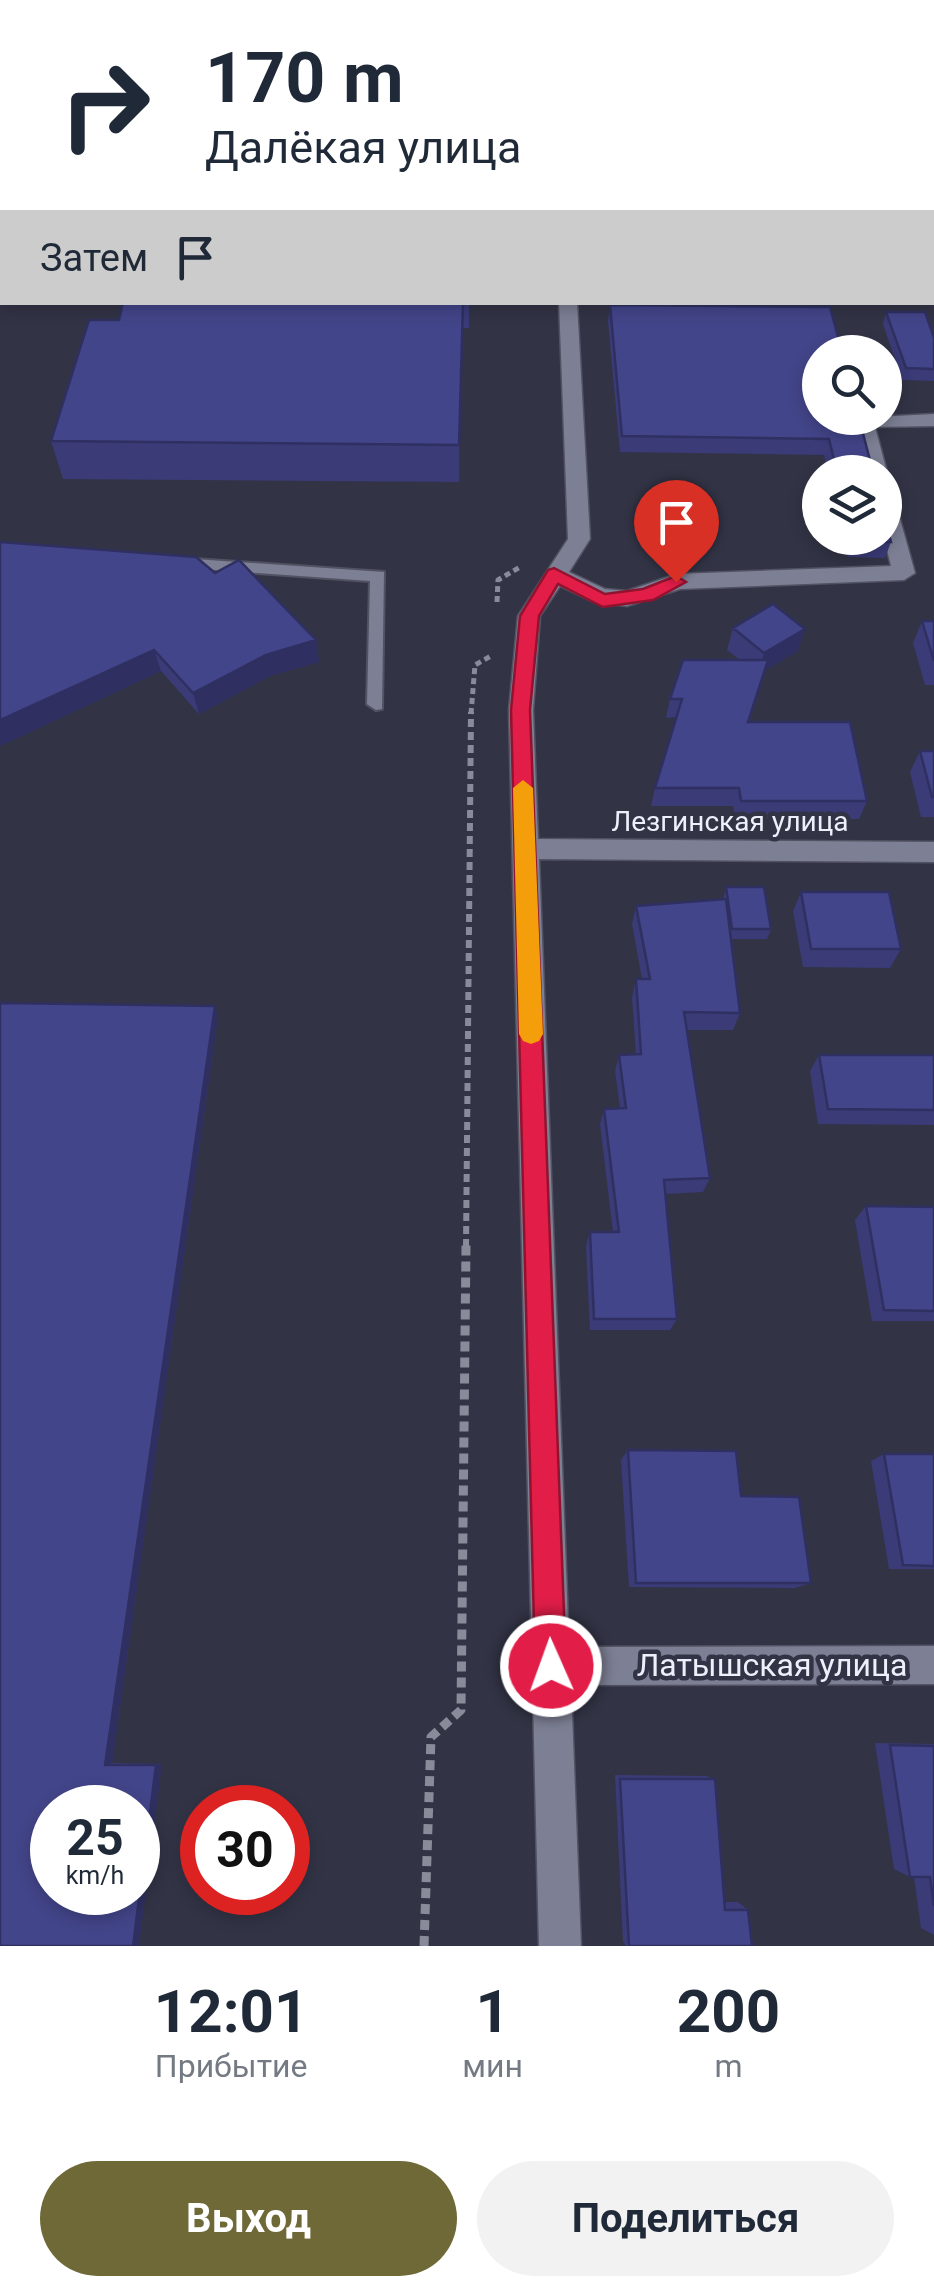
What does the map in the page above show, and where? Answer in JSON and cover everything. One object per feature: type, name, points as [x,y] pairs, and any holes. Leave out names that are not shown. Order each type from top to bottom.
[{"type":"street","points":[[560,1946],[520,710],[529,616],[540,569],[578,539],[568,305]]},
{"type":"street","points":[[873,455],[864,421],[934,420]]},
{"type":"street","points":[[540,569],[603,600],[646,596],[676,582],[904,574],[899,555]]},
{"type":"street","name":"Лезгинская улица","points":[[525,850],[934,852]]},
{"type":"street","name":"Латышская улица","points":[[551,1666],[934,1665]]},
{"type":"lane","points":[[159,561],[378,576],[376,704]]},
{"type":"path","points":[[497,617],[498,580],[540,569]]},
{"type":"path","points":[[424,1946],[431,1738],[462,1710],[471,708],[475,665],[496,654]]},
{"type":"building","points":[[122,305],[463,305],[459,445],[51,441],[89,320],[119,320]]},
{"type":"building","points":[[610,305],[830,307],[837,335],[802,335],[802,435],[863,435],[869,455],[833,455],[829,439],[622,436]]},
{"type":"building","points":[[886,312],[925,312],[934,338],[934,369],[906,368],[902,335],[894,335]]},
{"type":"building","points":[[0,542],[196,557],[215,573],[239,560],[316,640],[266,655],[193,693],[154,650],[0,720]]},
{"type":"building","points":[[773,604],[805,629],[764,653],[733,628]]},
{"type":"building","points":[[922,621],[934,621],[934,661]]},
{"type":"building","points":[[683,660],[768,660],[748,722],[850,722],[867,801],[741,801],[739,788],[655,788],[682,699],[670,699]]},
{"type":"building","points":[[920,751],[934,751],[934,797],[932,797]]},
{"type":"building","points":[[726,887],[764,887],[771,929],[732,929]]},
{"type":"building","points":[[801,892],[889,892],[901,949],[811,949]]},
{"type":"building","points":[[726,899],[740,1013],[684,1012],[710,1178],[664,1180],[677,1319],[594,1319],[590,1232],[619,1232],[604,1109],[626,1108],[619,1055],[641,1054],[636,979],[650,979],[636,906]]},
{"type":"building","points":[[0,1003],[215,1006],[105,1765],[156,1765],[153,1785],[30,1785],[30,1915],[137,1915],[133,1946],[0,1946]]},
{"type":"building","points":[[819,1055],[934,1055],[934,1110],[828,1109]]},
{"type":"building","points":[[866,1206],[934,1207],[934,1311],[884,1310]]},
{"type":"building","points":[[628,1450],[736,1451],[741,1496],[799,1497],[811,1583],[636,1583]]},
{"type":"building","points":[[884,1454],[934,1454],[934,1566],[903,1565]]},
{"type":"building","points":[[890,1745],[934,1746],[934,1906],[930,1877],[910,1877]]},
{"type":"building","points":[[620,1779],[715,1779],[725,1910],[748,1910],[752,1946],[629,1946]]},
{"type":"slow traffic","points":[[523,788],[531,1034]]},
{"type":"route","points":[[551,1666],[520,710],[529,616],[554,574],[603,600],[646,596],[676,582]]}]
